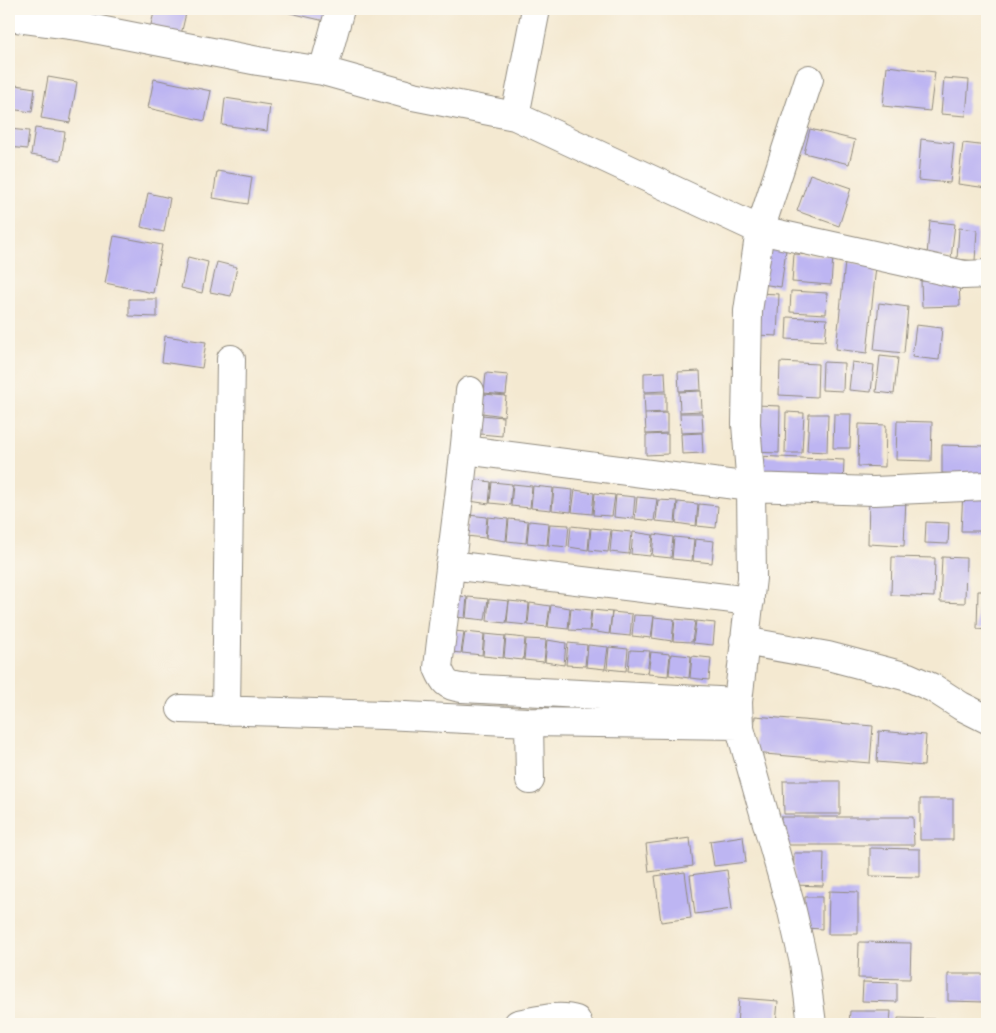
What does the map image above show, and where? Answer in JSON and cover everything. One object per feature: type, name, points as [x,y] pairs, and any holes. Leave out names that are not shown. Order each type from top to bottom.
[{"type":"street","points":[[323,72],[340,9]]},
{"type":"street","points":[[515,116],[536,9]]},
{"type":"street","points":[[9,17],[80,18],[258,61],[323,72],[413,96],[515,116],[760,230],[964,275],[987,274]]},
{"type":"street","points":[[809,79],[760,230],[748,311],[746,424],[751,486],[752,551],[750,601],[744,641],[739,713],[794,920],[804,963],[812,1024]]},
{"type":"street","points":[[226,711],[231,359]]},
{"type":"street","points":[[470,391],[465,450],[438,668],[443,680],[452,686],[739,713]]},
{"type":"street","points":[[465,450],[751,486],[874,491],[987,486]]},
{"type":"street","points":[[450,565],[750,601]]},
{"type":"street","points":[[744,641],[828,656],[908,677],[933,688],[961,706],[987,719]]},
{"type":"street","points":[[181,709],[384,715],[530,722],[739,713]]},
{"type":"street","points":[[530,722],[530,780]]},
{"type":"street","points":[[518,1024],[556,1018],[576,1020],[578,1024]]},
{"type":"building","points":[[155,9],[187,9],[180,39],[149,32]]},
{"type":"building","points":[[282,9],[332,9],[329,22],[282,11]]},
{"type":"building","points":[[887,66],[935,72],[930,111],[883,106]]},
{"type":"building","points":[[48,77],[77,82],[70,123],[41,118]]},
{"type":"building","points":[[944,78],[969,80],[966,116],[941,114]]},
{"type":"building","points":[[154,79],[211,91],[205,121],[148,108]]},
{"type":"building","points":[[9,84],[35,88],[32,112],[9,109]]},
{"type":"building","points":[[225,98],[270,105],[267,131],[222,125]]},
{"type":"building","points":[[35,128],[65,132],[61,160],[31,155]]},
{"type":"building","points":[[9,129],[29,131],[27,149],[9,147]]},
{"type":"building","points":[[810,129],[855,140],[849,164],[804,153]]},
{"type":"building","points":[[921,139],[954,143],[950,183],[918,180]]},
{"type":"building","points":[[963,143],[987,146],[987,188],[958,184]]},
{"type":"building","points":[[217,171],[252,177],[248,204],[213,198]]},
{"type":"building","points":[[810,174],[851,188],[839,226],[797,211]]},
{"type":"building","points":[[148,193],[170,198],[164,232],[141,227]]},
{"type":"building","points":[[930,221],[955,224],[951,258],[927,255]]},
{"type":"building","points":[[959,228],[977,230],[975,261],[957,259]]},
{"type":"building","points":[[114,236],[162,245],[153,293],[105,283]]},
{"type":"building","points":[[761,239],[787,242],[781,287],[755,283]]},
{"type":"building","points":[[794,254],[833,256],[831,285],[792,282]]},
{"type":"building","points":[[188,257],[208,262],[202,293],[181,288]]},
{"type":"building","points":[[217,262],[237,267],[231,296],[210,292]]},
{"type":"building","points":[[845,262],[876,266],[867,353],[836,349]]},
{"type":"building","points":[[959,280],[960,306],[922,307],[921,281]]},
{"type":"building","points":[[791,291],[827,293],[826,314],[790,312]]},
{"type":"building","points":[[757,293],[779,294],[777,336],[756,335]]},
{"type":"building","points":[[129,299],[157,299],[157,317],[129,316]]},
{"type":"building","points":[[879,303],[908,307],[904,353],[874,350]]},
{"type":"building","points":[[787,317],[827,319],[825,341],[786,339]]},
{"type":"building","points":[[916,325],[942,328],[939,360],[912,357]]},
{"type":"building","points":[[165,336],[206,342],[202,368],[162,362]]},
{"type":"building","points":[[880,356],[898,358],[894,394],[876,392]]},
{"type":"building","points":[[780,362],[818,364],[817,397],[779,395]]},
{"type":"building","points":[[823,362],[844,363],[843,391],[822,390]]},
{"type":"building","points":[[852,362],[874,365],[871,392],[849,390]]},
{"type":"building","points":[[700,371],[701,390],[679,391],[678,372]]},
{"type":"building","points":[[665,372],[666,391],[644,392],[644,373]]},
{"type":"building","points":[[486,373],[508,375],[506,395],[484,393]]},
{"type":"building","points":[[701,391],[702,411],[680,412],[679,392]]},
{"type":"building","points":[[644,393],[666,393],[666,412],[645,413]]},
{"type":"building","points":[[484,394],[506,396],[504,416],[482,413]]},
{"type":"building","points":[[756,405],[780,406],[779,453],[754,452]]},
{"type":"building","points":[[786,412],[804,413],[802,453],[785,453]]},
{"type":"building","points":[[667,413],[667,433],[646,434],[645,414]]},
{"type":"building","points":[[680,413],[702,413],[703,432],[681,433]]},
{"type":"building","points":[[809,414],[828,414],[827,452],[807,451]]},
{"type":"building","points":[[834,414],[851,414],[850,448],[833,448]]},
{"type":"building","points":[[482,415],[503,417],[502,436],[480,434]]},
{"type":"building","points":[[897,421],[932,422],[931,461],[896,460]]},
{"type":"building","points":[[859,424],[886,425],[885,467],[858,466]]},
{"type":"building","points":[[702,433],[703,453],[682,454],[681,434]]},
{"type":"building","points":[[668,434],[668,454],[646,455],[646,435]]},
{"type":"building","points":[[942,445],[987,446],[987,475],[942,473]]},
{"type":"building","points":[[757,456],[844,460],[843,485],[756,481]]},
{"type":"building","points":[[472,479],[491,482],[489,504],[470,501]]},
{"type":"building","points":[[492,482],[512,484],[510,505],[490,503]]},
{"type":"building","points":[[513,484],[532,486],[530,508],[511,506]]},
{"type":"building","points":[[533,486],[553,488],[551,510],[531,508]]},
{"type":"building","points":[[554,488],[573,490],[571,512],[552,510]]},
{"type":"building","points":[[575,490],[594,493],[592,514],[572,512]]},
{"type":"building","points":[[963,491],[987,492],[987,531],[961,531]]},
{"type":"building","points":[[595,493],[615,495],[612,516],[593,515]]},
{"type":"building","points":[[616,495],[635,497],[633,519],[614,517]]},
{"type":"building","points":[[869,496],[906,497],[904,546],[868,544]]},
{"type":"building","points":[[637,497],[657,499],[654,521],[635,519]]},
{"type":"building","points":[[658,500],[677,501],[675,523],[656,521]]},
{"type":"building","points":[[678,502],[698,504],[696,526],[676,523]]},
{"type":"building","points":[[699,504],[718,506],[716,528],[697,526]]},
{"type":"building","points":[[468,515],[487,517],[485,538],[466,536]]},
{"type":"building","points":[[488,517],[508,519],[506,541],[486,538]]},
{"type":"building","points":[[509,519],[528,521],[526,543],[507,541]]},
{"type":"building","points":[[529,521],[549,523],[547,545],[527,543]]},
{"type":"building","points":[[926,522],[949,523],[948,544],[925,543]]},
{"type":"building","points":[[550,524],[569,525],[567,547],[548,545]]},
{"type":"building","points":[[571,526],[590,528],[588,550],[569,547]]},
{"type":"building","points":[[591,528],[611,530],[608,552],[589,550]]},
{"type":"building","points":[[612,530],[631,532],[629,554],[610,552]]},
{"type":"building","points":[[633,532],[653,535],[650,556],[631,554]]},
{"type":"building","points":[[654,534],[673,537],[671,558],[652,556]]},
{"type":"building","points":[[674,537],[694,539],[692,561],[672,559]]},
{"type":"building","points":[[695,539],[714,541],[712,563],[693,561]]},
{"type":"building","points":[[892,557],[935,558],[934,597],[891,595]]},
{"type":"building","points":[[942,557],[966,558],[965,603],[940,602]]},
{"type":"building","points":[[978,591],[987,591],[987,630],[977,629]]},
{"type":"building","points":[[448,594],[467,597],[465,618],[446,616]]},
{"type":"building","points":[[468,597],[488,599],[485,620],[466,618]]},
{"type":"building","points":[[489,599],[509,601],[506,623],[487,621]]},
{"type":"building","points":[[509,601],[529,603],[527,625],[507,623]]},
{"type":"building","points":[[530,603],[550,606],[547,627],[528,625]]},
{"type":"building","points":[[551,605],[570,608],[568,629],[548,627]]},
{"type":"building","points":[[571,608],[591,610],[589,631],[569,630]]},
{"type":"building","points":[[592,610],[612,612],[609,634],[590,631]]},
{"type":"building","points":[[612,612],[632,614],[630,636],[610,634]]},
{"type":"building","points":[[634,615],[654,616],[651,638],[632,636]]},
{"type":"building","points":[[654,617],[674,619],[672,641],[652,638]]},
{"type":"building","points":[[675,619],[695,621],[692,642],[673,641]]},
{"type":"building","points":[[696,621],[715,623],[713,645],[693,643]]},
{"type":"building","points":[[444,630],[464,632],[461,653],[442,651]]},
{"type":"building","points":[[465,632],[484,634],[482,655],[462,653]]},
{"type":"building","points":[[485,634],[505,636],[503,658],[483,656]]},
{"type":"building","points":[[506,636],[525,638],[523,660],[504,658]]},
{"type":"building","points":[[526,639],[546,640],[544,662],[524,660]]},
{"type":"building","points":[[547,640],[566,643],[564,665],[545,662]]},
{"type":"building","points":[[568,643],[587,645],[585,666],[566,665]]},
{"type":"building","points":[[588,645],[608,647],[605,669],[586,667]]},
{"type":"building","points":[[609,647],[628,649],[626,671],[607,669]]},
{"type":"building","points":[[630,650],[650,651],[647,673],[628,671]]},
{"type":"building","points":[[651,652],[670,654],[668,676],[648,674]]},
{"type":"building","points":[[671,654],[691,656],[689,678],[669,675]]},
{"type":"building","points":[[692,656],[711,658],[709,680],[690,678]]},
{"type":"building","points":[[755,716],[873,726],[870,763],[753,753]]},
{"type":"building","points":[[879,731],[926,735],[924,766],[877,762]]},
{"type":"building","points":[[783,781],[840,781],[840,814],[784,814]]},
{"type":"building","points":[[920,799],[953,799],[953,840],[920,840]]},
{"type":"building","points":[[781,817],[913,817],[914,845],[780,845]]},
{"type":"building","points":[[743,836],[746,862],[714,866],[710,841]]},
{"type":"building","points":[[690,838],[693,866],[649,872],[646,844]]},
{"type":"building","points":[[870,848],[920,849],[920,877],[870,876]]},
{"type":"building","points":[[794,853],[824,853],[823,886],[793,885]]},
{"type":"building","points":[[727,870],[732,909],[695,914],[690,875]]},
{"type":"building","points":[[685,872],[691,918],[661,922],[655,876]]},
{"type":"building","points":[[829,891],[858,892],[858,934],[828,934]]},
{"type":"building","points":[[805,897],[822,897],[822,929],[805,928]]},
{"type":"building","points":[[859,942],[911,943],[910,979],[858,978]]},
{"type":"building","points":[[948,974],[985,974],[985,1002],[948,1001]]},
{"type":"building","points":[[863,982],[897,983],[897,1002],[862,1001]]},
{"type":"building","points":[[739,998],[778,1001],[776,1024],[737,1024]]},
{"type":"building","points":[[850,1011],[891,1011],[890,1024],[849,1024]]},
{"type":"building","points":[[898,1018],[936,1019],[936,1024],[898,1024]]}]
